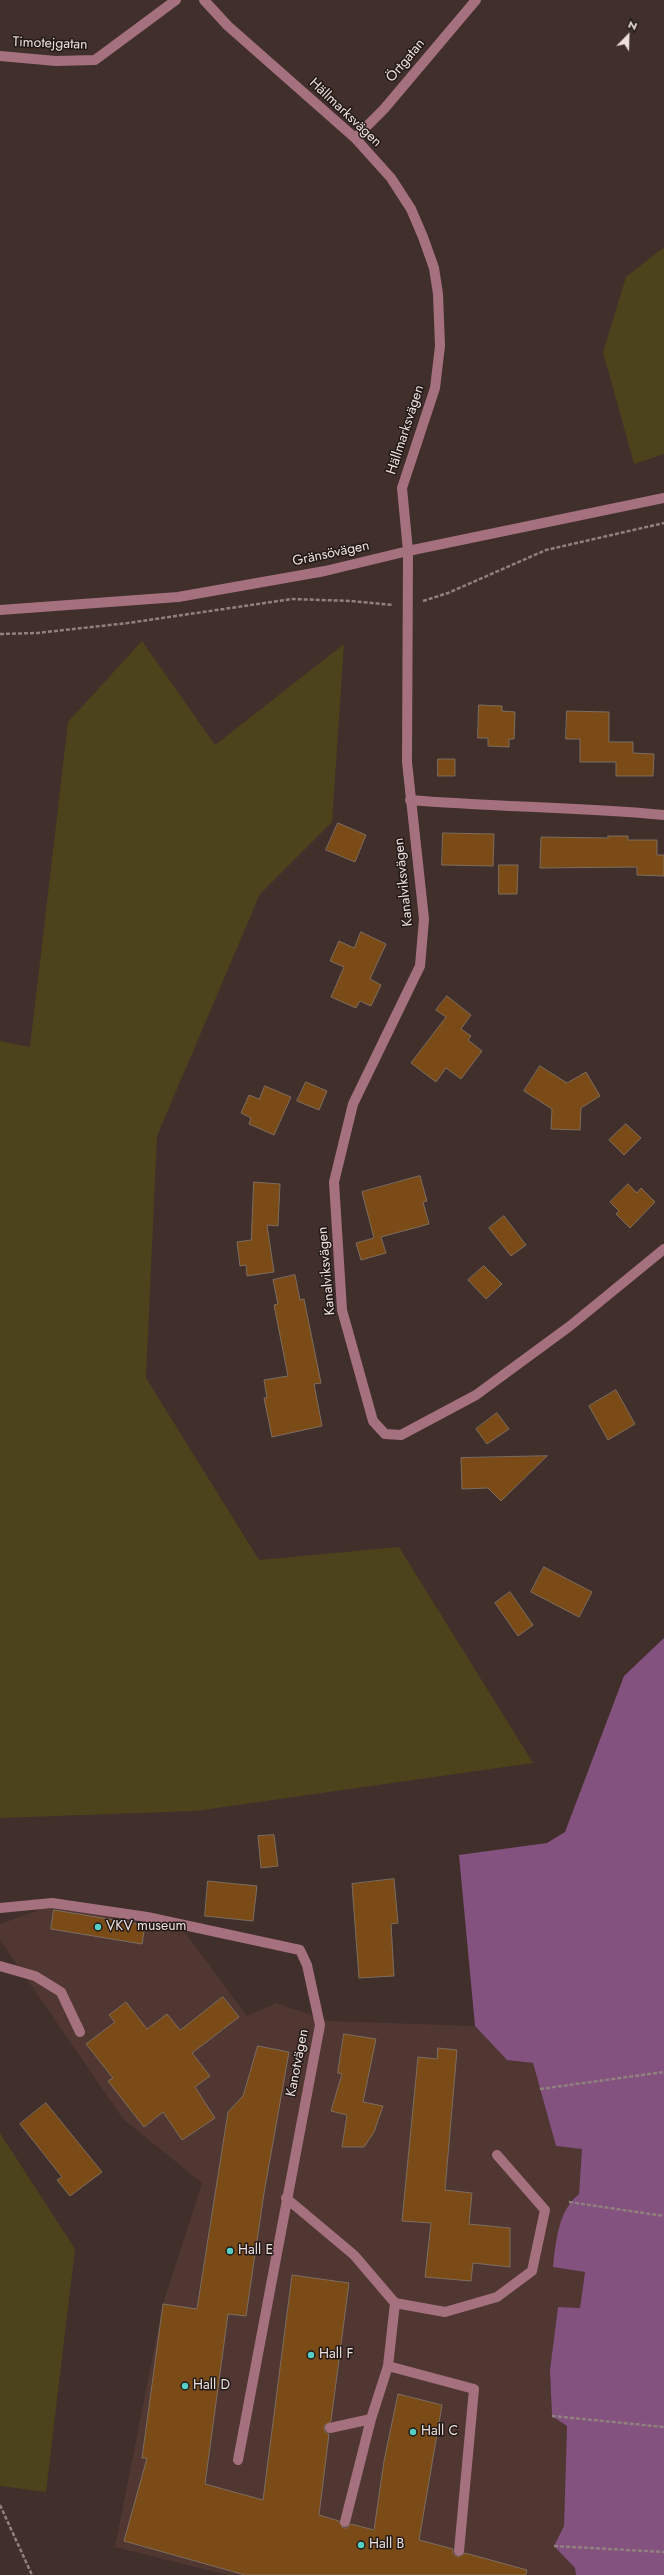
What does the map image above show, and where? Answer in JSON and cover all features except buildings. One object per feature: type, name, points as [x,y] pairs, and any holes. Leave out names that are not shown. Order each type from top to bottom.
[{"type":"street","name":"Timotejgatan","points":[[0,56],[56,61],[95,60],[176,0]]},
{"type":"street","name":"Hällmarksvägen","points":[[204,0],[228,26],[355,138],[391,178],[411,209],[434,268],[438,294],[440,346],[435,388],[402,488],[408,551]]},
{"type":"street","name":"Örtgatan","points":[[355,138],[384,109],[476,0]]},
{"type":"street","name":"Gränsövägen","points":[[0,610],[178,597],[325,571],[408,551],[664,498]]},
{"type":"street","name":"Kanalviksvägen","points":[[408,551],[407,762],[424,919],[420,966],[353,1104],[334,1182],[342,1310],[373,1421],[385,1434],[401,1436],[476,1395],[570,1326],[664,1248]]},
{"type":"street","points":[[410,800],[491,806],[598,809],[664,815]]},
{"type":"street","name":"Kanotvägen","points":[[0,1908],[52,1903],[147,1917],[300,1950],[307,1965],[320,2025],[286,2198],[238,2460]]},
{"type":"street","points":[[0,1966],[35,1976],[61,1992],[80,2032]]},
{"type":"street","points":[[286,2198],[354,2255],[395,2303],[445,2312],[497,2297],[532,2271],[545,2210],[497,2155]]},
{"type":"street","points":[[345,2522],[371,2419],[388,2366],[395,2303]]},
{"type":"street","points":[[388,2366],[474,2389],[459,2551]]},
{"type":"street","points":[[330,2428],[371,2419]]},
{"type":"path","points":[[0,634],[37,633],[292,599],[326,599],[408,606],[448,593],[546,550],[664,522]]},
{"type":"path","points":[[540,2089],[664,2072]]},
{"type":"path","points":[[569,2202],[664,2216]]},
{"type":"path","points":[[552,2416],[664,2428]]},
{"type":"path","points":[[0,2504],[32,2575]]},
{"type":"path","points":[[554,2546],[664,2552]]},
{"type":"shaded area","points":[[664,247],[664,454],[634,464],[603,352],[626,277]]},
{"type":"shaded area","points":[[142,641],[215,745],[344,644],[332,822],[260,894],[157,1136],[146,1378],[259,1560],[399,1547],[533,1763],[196,1811],[0,1818],[0,1041],[30,1047],[68,722]]},
{"type":"shaded area","points":[[664,1638],[664,2575],[576,2575],[575,2568],[554,2546],[564,2526],[567,2426],[552,2416],[550,2370],[558,2307],[580,2308],[585,2272],[553,2267],[557,2237],[562,2218],[566,2209],[579,2194],[582,2149],[556,2146],[533,2063],[507,2060],[475,2026],[459,1855],[547,1843],[565,1832],[624,1676]]},
{"type":"shaded area","points":[[52,1905],[184,1931],[247,2016],[276,2003],[329,2021],[475,2026],[507,2060],[533,2063],[556,2146],[582,2148],[579,2194],[569,2202],[554,2267],[585,2272],[580,2308],[558,2307],[550,2370],[552,2416],[567,2426],[564,2526],[554,2546],[575,2568],[576,2575],[228,2575],[115,2547],[163,2304],[202,2183],[123,2119],[0,1940],[0,1924]]},
{"type":"shaded area","points":[[0,2133],[75,2249],[46,2492],[0,2486]]},
{"type":"place","name":"VKV museum","points":[[98,1927]]},
{"type":"place","name":"Hall E","points":[[230,2251]]},
{"type":"place","name":"Hall F","points":[[311,2355]]},
{"type":"place","name":"Hall D","points":[[185,2386]]},
{"type":"place","name":"Hall C","points":[[413,2432]]},
{"type":"place","name":"Hall B","points":[[361,2545]]}]
